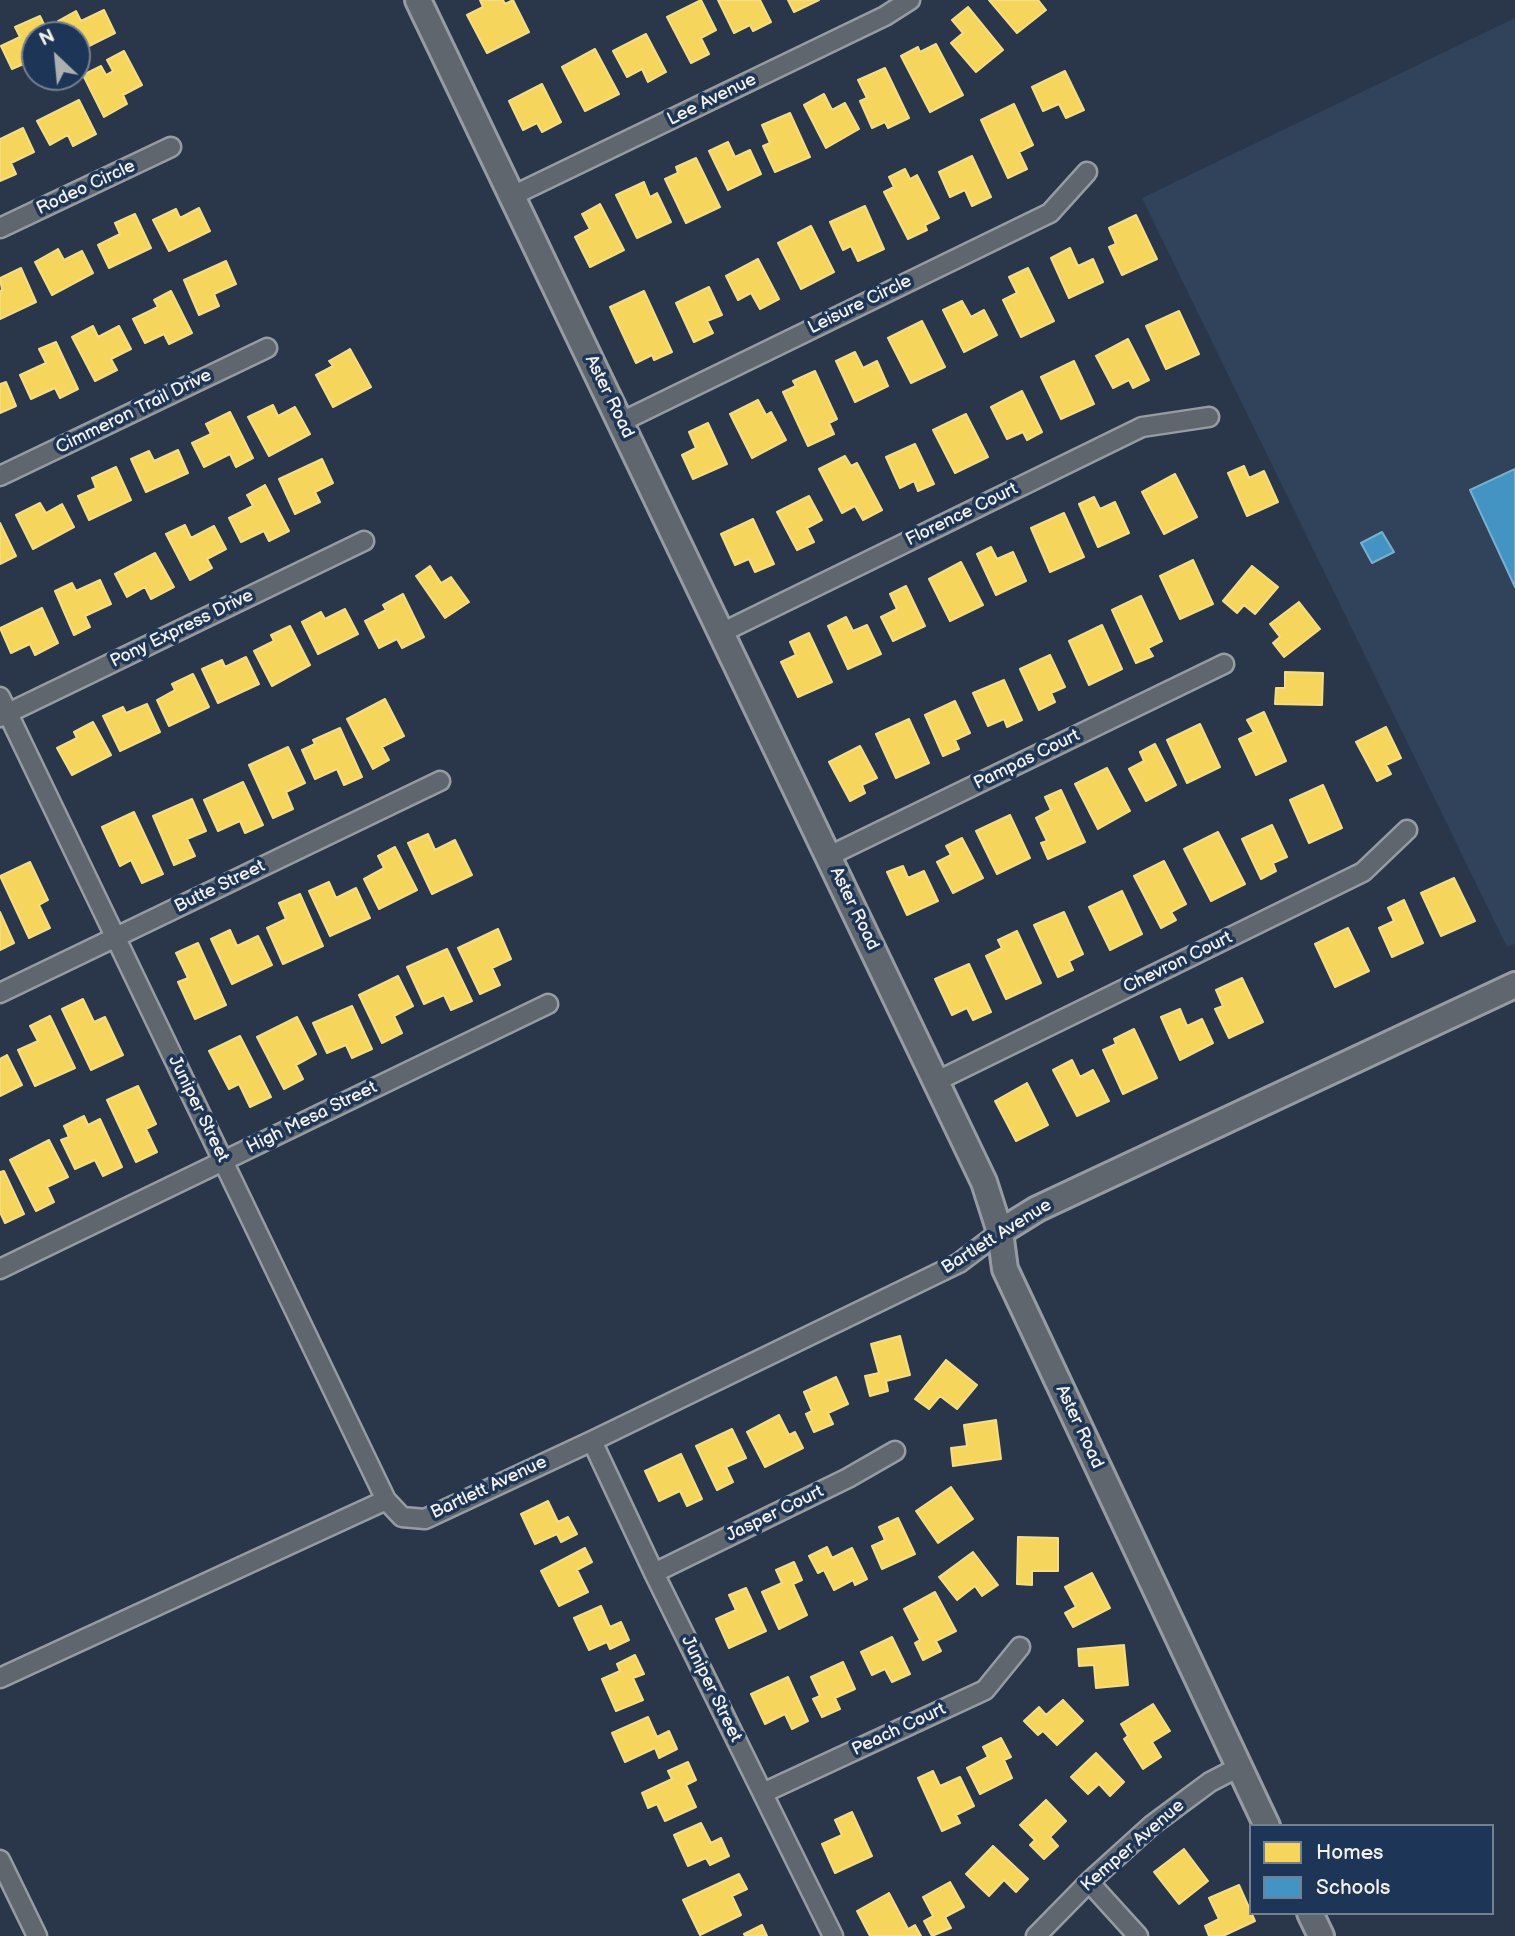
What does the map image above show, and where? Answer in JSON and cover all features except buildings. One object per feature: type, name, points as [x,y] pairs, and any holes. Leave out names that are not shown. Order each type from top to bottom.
[{"type":"main road","name":"Aster Road","points":[[418,0],[984,1182],[1000,1232],[1005,1269],[1266,1824]]},
{"type":"main road","name":"Bartlett Avenue","points":[[1000,1232],[1037,1209],[1515,985]]},
{"type":"main road","points":[[1311,1915],[1321,1936]]},
{"type":"street","name":"Lee Avenue","points":[[512,197],[885,16],[910,0]]},
{"type":"street","name":"Rodeo Circle","points":[[0,228],[171,147]]},
{"type":"street","name":"Leisure Circle","points":[[621,422],[1050,213],[1087,172]]},
{"type":"street","name":"Cimmeron Trail Drive","points":[[0,476],[267,348]]},
{"type":"street","name":"Florence Court","points":[[721,633],[1142,427],[1209,417]]},
{"type":"street","name":"Pony Express Drive","points":[[3,709],[364,541]]},
{"type":"street","name":"Pampas Court","points":[[829,856],[1224,664]]},
{"type":"street","name":"Juniper Street","points":[[3,709],[116,937],[386,1500],[402,1517]]},
{"type":"street","name":"Butte Street","points":[[0,993],[440,781]]},
{"type":"street","name":"Chevron Court","points":[[937,1081],[1363,872],[1407,830]]},
{"type":"street","name":"High Mesa Street","points":[[0,1269],[548,1004]]},
{"type":"street","name":"Bartlett Avenue","points":[[402,1517],[425,1519],[592,1441],[959,1263],[1000,1232]]},
{"type":"street","name":"Juniper Street","points":[[592,1441],[833,1936]]},
{"type":"street","name":"Jasper Court","points":[[654,1573],[848,1478],[895,1451]]},
{"type":"street","points":[[0,1678],[386,1500]]},
{"type":"street","name":"Peach Court","points":[[763,1793],[985,1690],[1020,1647]]},
{"type":"street","name":"Kemper Avenue","points":[[1036,1936],[1130,1843],[1210,1782],[1239,1767]]},
{"type":"street","points":[[0,1860],[37,1936]]},
{"type":"street","points":[[1089,1882],[1138,1936]]},
{"type":"shaded area","points":[[1515,18],[1515,944],[1507,947],[1142,198]]}]
